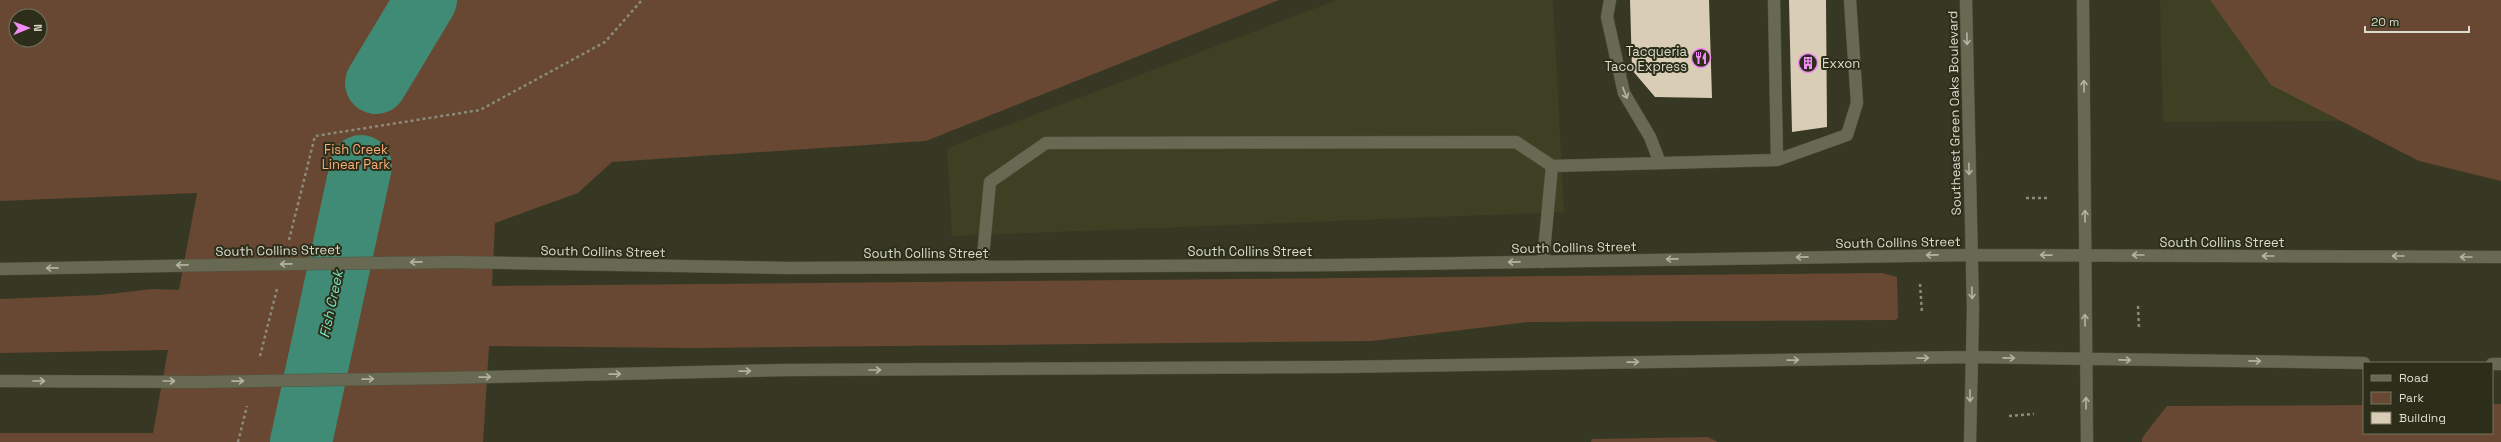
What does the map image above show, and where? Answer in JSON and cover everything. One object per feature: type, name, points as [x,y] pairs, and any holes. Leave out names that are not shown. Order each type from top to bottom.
[{"type":"main road","points":[[1610,0],[1608,16],[1624,93],[1650,137],[1660,163]]},
{"type":"main road","points":[[1774,0],[1777,160]]},
{"type":"main road","points":[[982,267],[990,182],[1046,143],[1516,142],[1552,166],[1777,160],[1847,135],[1857,103],[1850,0]]},
{"type":"main road","name":"Southeast Green Oaks Boulevard","points":[[1966,0],[1973,310],[1970,357],[1970,442]]},
{"type":"main road","points":[[2083,0],[2087,442]]},
{"type":"main road","points":[[1543,262],[1552,166]]},
{"type":"main road","name":"South Collins Street","points":[[0,269],[455,262],[788,268],[982,267],[1543,262],[1971,254],[2501,257]]},
{"type":"main road","points":[[0,380],[199,382],[787,370],[1329,367],[1970,357],[2363,363]]},
{"type":"path","points":[[315,136],[480,110],[605,42],[642,0]]},
{"type":"path","points":[[2026,198],[2050,198]]},
{"type":"path","points":[[1920,284],[1922,313]]},
{"type":"path","points":[[2138,306],[2139,329]]},
{"type":"path","points":[[2009,416],[2034,414]]},
{"type":"shaded area","points":[[1337,0],[1553,0],[1564,212],[952,236],[947,148]]},
{"type":"shaded area","points":[[2160,0],[2501,0],[2501,120],[2163,122]]},
{"type":"green space","name":"Fish Creek Linear Park","points":[[0,0],[1279,0],[926,141],[612,162],[578,193],[495,223],[492,286],[1882,273],[1897,277],[1898,318],[1895,320],[1528,322],[1371,341],[695,348],[489,346],[483,442],[0,442],[0,433],[153,433],[168,350],[0,353],[0,299],[100,295],[153,289],[179,290],[197,193],[0,201]]},
{"type":"green space","points":[[2210,0],[2501,0],[2501,181],[2419,161],[2271,85]]},
{"type":"green space","points":[[2493,404],[2501,404],[2501,442],[2142,442],[2142,438],[2167,406],[2363,405],[2363,434],[2493,434]]},
{"type":"green space","points":[[1708,437],[1718,442],[1591,442],[1592,439]]},
{"type":"building","points":[[1630,0],[1709,0],[1712,98],[1655,97],[1632,70]]},
{"type":"building","name":"Exxon","points":[[1789,0],[1826,0],[1827,127],[1792,132]]},
{"type":"waterway","name":"Fish Creek","points":[[376,83],[426,0]]},
{"type":"waterway","name":"Fish Creek","points":[[301,442],[361,166]]},
{"type":"place","name":"Tacqueria Taco Express","points":[[1701,58]]},
{"type":"place","name":"Exxon","points":[[1808,63]]}]
